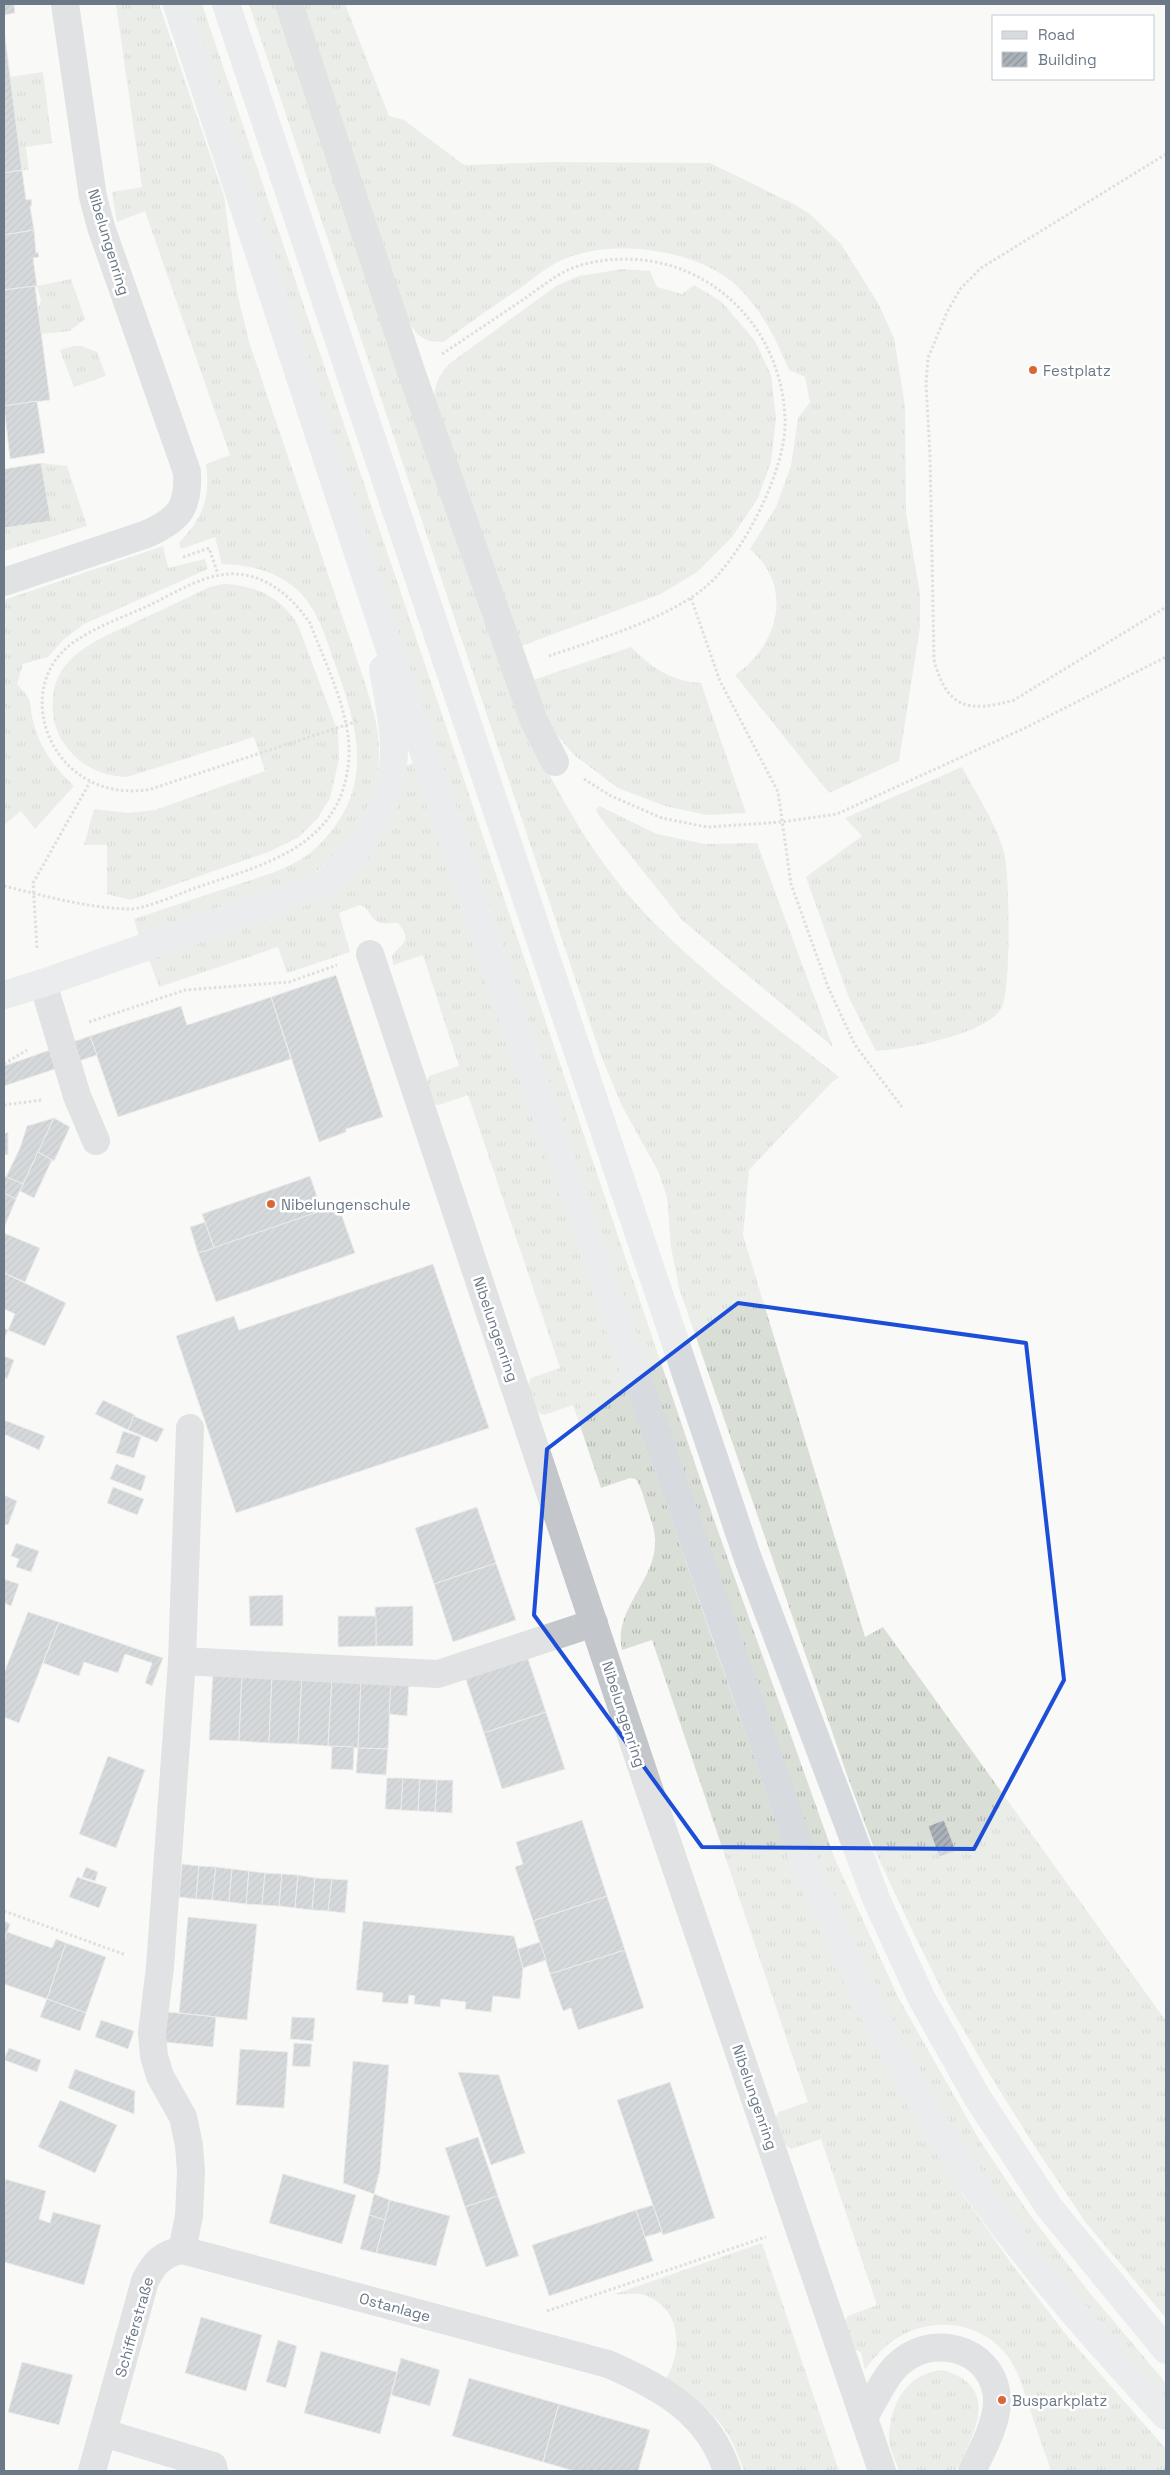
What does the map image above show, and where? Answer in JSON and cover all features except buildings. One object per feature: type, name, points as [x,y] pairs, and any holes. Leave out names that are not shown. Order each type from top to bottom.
[{"type":"main road","points":[[177,4],[484,935],[803,1856],[845,1956],[908,2077],[984,2198],[1034,2265],[1099,2343],[1166,2416]]},
{"type":"main road","points":[[226,4],[540,933],[747,1556],[877,1901],[922,1999],[977,2097],[1049,2208],[1166,2350]]},
{"type":"main road","points":[[4,995],[324,884],[346,865],[370,834],[385,802],[394,751],[375,603]]},
{"type":"street","name":"Nibelungenring","points":[[4,582],[147,534],[164,526],[180,514],[187,497],[187,472],[99,219],[89,170],[65,4]]},
{"type":"street","points":[[289,4],[412,374],[534,722],[555,762]]},
{"type":"street","name":"Nibelungenring","points":[[370,954],[594,1624],[882,2471]]},
{"type":"street","points":[[43,983],[78,1096],[96,1141]]},
{"type":"street","points":[[182,2250],[189,2216],[191,2172],[189,2145],[183,2117],[160,2076],[154,2056],[152,2033],[160,1967],[182,1661],[190,1428]]},
{"type":"street","points":[[182,1661],[438,1674],[594,1624]]},
{"type":"street","name":"Ostanlage","points":[[182,2250],[608,2364],[658,2389],[699,2420],[713,2437],[727,2471]]},
{"type":"street","name":"Schifferstraße","points":[[92,2471],[104,2433],[144,2281],[158,2260],[168,2253],[182,2250]]},
{"type":"street","points":[[864,2417],[900,2362],[912,2354],[929,2347],[946,2347],[969,2354],[987,2368],[994,2384],[997,2402],[995,2420],[972,2471]]},
{"type":"street","points":[[104,2433],[213,2466],[214,2471]]},
{"type":"path","points":[[1166,154],[981,268],[961,288],[947,312],[928,358],[926,384],[930,455],[934,660],[939,678],[951,695],[969,708],[991,707],[1014,700],[1166,607]]},
{"type":"path","points":[[412,374],[562,273],[585,264],[619,260],[650,260],[700,276],[729,296],[763,337],[779,373],[786,418],[780,463],[765,501],[727,565],[691,598],[592,641]]},
{"type":"path","points":[[183,557],[209,548],[218,574]]},
{"type":"path","points":[[4,886],[70,902],[132,909],[275,860],[306,842],[335,807],[342,791],[349,759],[348,732],[344,715],[310,623],[293,601],[271,584],[238,574],[218,574],[88,634],[73,643],[54,662],[44,686],[41,708],[43,722],[59,755],[69,767],[90,782],[111,789],[135,792],[152,789],[260,754]]},
{"type":"path","points":[[691,598],[720,681],[778,792],[791,884],[828,987],[855,1045],[902,1107]]},
{"type":"path","points":[[555,762],[611,796],[662,818],[707,827],[782,822],[837,814],[1027,727],[1166,657]]},
{"type":"path","points":[[43,983],[38,969],[32,893],[33,883],[90,782]]},
{"type":"path","points":[[58,1032],[185,990],[289,982],[370,954]]},
{"type":"path","points":[[4,1911],[160,1967]]},
{"type":"path","points":[[514,2339],[541,2314],[798,2227]]},
{"type":"highlighted area","points":[[738,1303],[1026,1343],[1064,1680],[974,1849],[702,1847],[534,1615],[547,1449]]},
{"type":"green space","points":[[116,4],[159,4],[224,196],[237,292],[249,342],[365,683],[376,722],[379,756],[377,776],[364,814],[342,848],[312,875],[139,937],[134,919],[276,871],[310,853],[338,823],[349,800],[356,777],[357,754],[355,731],[342,683],[322,627],[306,599],[290,584],[266,571],[240,565],[222,564],[215,537],[181,549],[179,543],[194,525],[203,507],[207,488],[206,464],[230,455],[145,211],[117,222],[112,192],[142,187]]},
{"type":"green space","points":[[186,4],[202,4],[713,1517],[835,1859],[899,1999],[980,2141],[1030,2215],[1089,2292],[1166,2383],[1166,2398],[1018,2224],[965,2150],[883,2007],[819,1866],[553,1096]]},
{"type":"green space","points":[[249,4],[278,4],[534,746],[557,788],[599,857],[623,889],[650,919],[680,948],[743,1002],[839,1077],[831,1083],[749,1170],[743,1235],[865,1637],[883,1627],[1166,2021],[1166,2318],[1086,2223],[1035,2147],[985,2067],[948,2003],[875,1851],[679,1288],[671,1247],[667,1197],[658,1171],[622,1106],[600,1053]]},
{"type":"green space","points":[[297,4],[345,4],[389,116],[404,120],[464,165],[552,162],[710,163],[794,204],[810,214],[841,244],[878,303],[894,338],[905,406],[906,513],[920,593],[920,627],[899,761],[829,793],[735,675],[758,653],[767,641],[773,627],[776,597],[773,582],[764,564],[750,549],[776,507],[791,466],[798,418],[810,402],[805,377],[789,370],[774,337],[755,306],[738,287],[721,274],[700,263],[676,255],[650,250],[625,248],[599,250],[576,255],[556,263],[445,341],[430,341],[420,336],[415,332],[404,314]]},
{"type":"green space","points":[[43,72],[52,143],[26,147],[29,170],[22,170],[9,77]]},
{"type":"green space","points":[[623,269],[650,271],[657,287],[682,294],[694,285],[722,302],[755,341],[771,375],[776,418],[771,462],[758,498],[732,537],[697,572],[661,594],[519,647],[434,407],[435,389],[441,374],[449,364],[556,286],[579,276]]},
{"type":"green space","points":[[71,279],[85,319],[70,331],[41,334],[38,309],[41,301],[37,286]]},
{"type":"green space","points":[[81,346],[97,352],[106,376],[74,387],[60,350]]},
{"type":"green space","points":[[41,463],[67,466],[87,526],[4,551],[4,528],[50,521]]},
{"type":"green space","points":[[163,546],[168,568],[205,559],[208,569],[84,624],[63,640],[48,657],[23,664],[17,684],[30,701],[33,721],[39,740],[60,772],[74,786],[35,829],[21,811],[4,825],[4,600]]},
{"type":"green space","points":[[223,584],[246,587],[267,594],[284,607],[298,625],[338,732],[339,759],[330,798],[317,819],[299,837],[271,851],[131,900],[107,894],[107,845],[84,845],[94,809],[128,813],[155,810],[265,771],[254,737],[127,777],[99,772],[90,768],[76,757],[60,737],[54,722],[53,710],[56,683],[62,670],[72,659],[96,641],[210,587]]},
{"type":"green space","points":[[631,647],[654,667],[663,672],[690,682],[701,683],[746,813],[707,815],[665,806],[618,788],[574,755],[546,722],[530,681]]},
{"type":"green space","points":[[413,763],[716,1650],[783,1841],[812,1913],[931,2142],[964,2196],[1014,2267],[1068,2337],[1166,2449],[1166,2471],[1051,2471],[1020,2379],[1010,2359],[994,2342],[973,2330],[950,2325],[926,2326],[915,2329],[888,2345],[865,2369],[861,2352],[853,2349],[844,2323],[848,2316],[877,2305],[821,2139],[791,2149],[784,2144],[775,2118],[779,2112],[808,2102],[652,1640],[622,1650],[623,1622],[653,1559],[655,1540],[652,1522],[636,1479],[630,1478],[601,1488],[573,1405],[544,1415],[537,1412],[528,1385],[531,1378],[560,1368],[468,1095],[439,1105],[434,1104],[426,1084],[429,1076],[459,1066],[423,955],[393,965],[392,956],[405,941],[405,934],[398,923],[377,922],[366,908],[360,905],[339,913],[350,952],[287,973],[278,947],[159,987],[149,959],[309,904],[344,881],[364,862],[380,840],[393,812],[407,765]]},
{"type":"green space","points":[[962,767],[991,819],[1004,852],[1006,864],[1009,931],[1007,978],[1002,1007],[994,1017],[963,1033],[924,1044],[876,1051],[849,998],[806,877],[862,836],[845,818]]},
{"type":"green space","points":[[599,806],[657,834],[705,844],[757,843],[833,1047],[682,920],[599,816],[596,810]]},
{"type":"green space","points":[[762,2243],[839,2471],[744,2471],[731,2439],[715,2417],[694,2399],[665,2380],[675,2357],[676,2345],[676,2332],[667,2310],[658,2302],[646,2296],[615,2294]]},
{"type":"green space","points":[[943,2370],[961,2378],[972,2388],[978,2399],[976,2427],[970,2442],[956,2471],[899,2471],[889,2442],[890,2425],[897,2402],[910,2384],[920,2377],[930,2372]]},
{"type":"place","name":"Festplatz","points":[[1033,370]]},
{"type":"place","name":"Nibelungenschule","points":[[271,1204]]},
{"type":"place","name":"Busparkplatz","points":[[1002,2400]]}]
